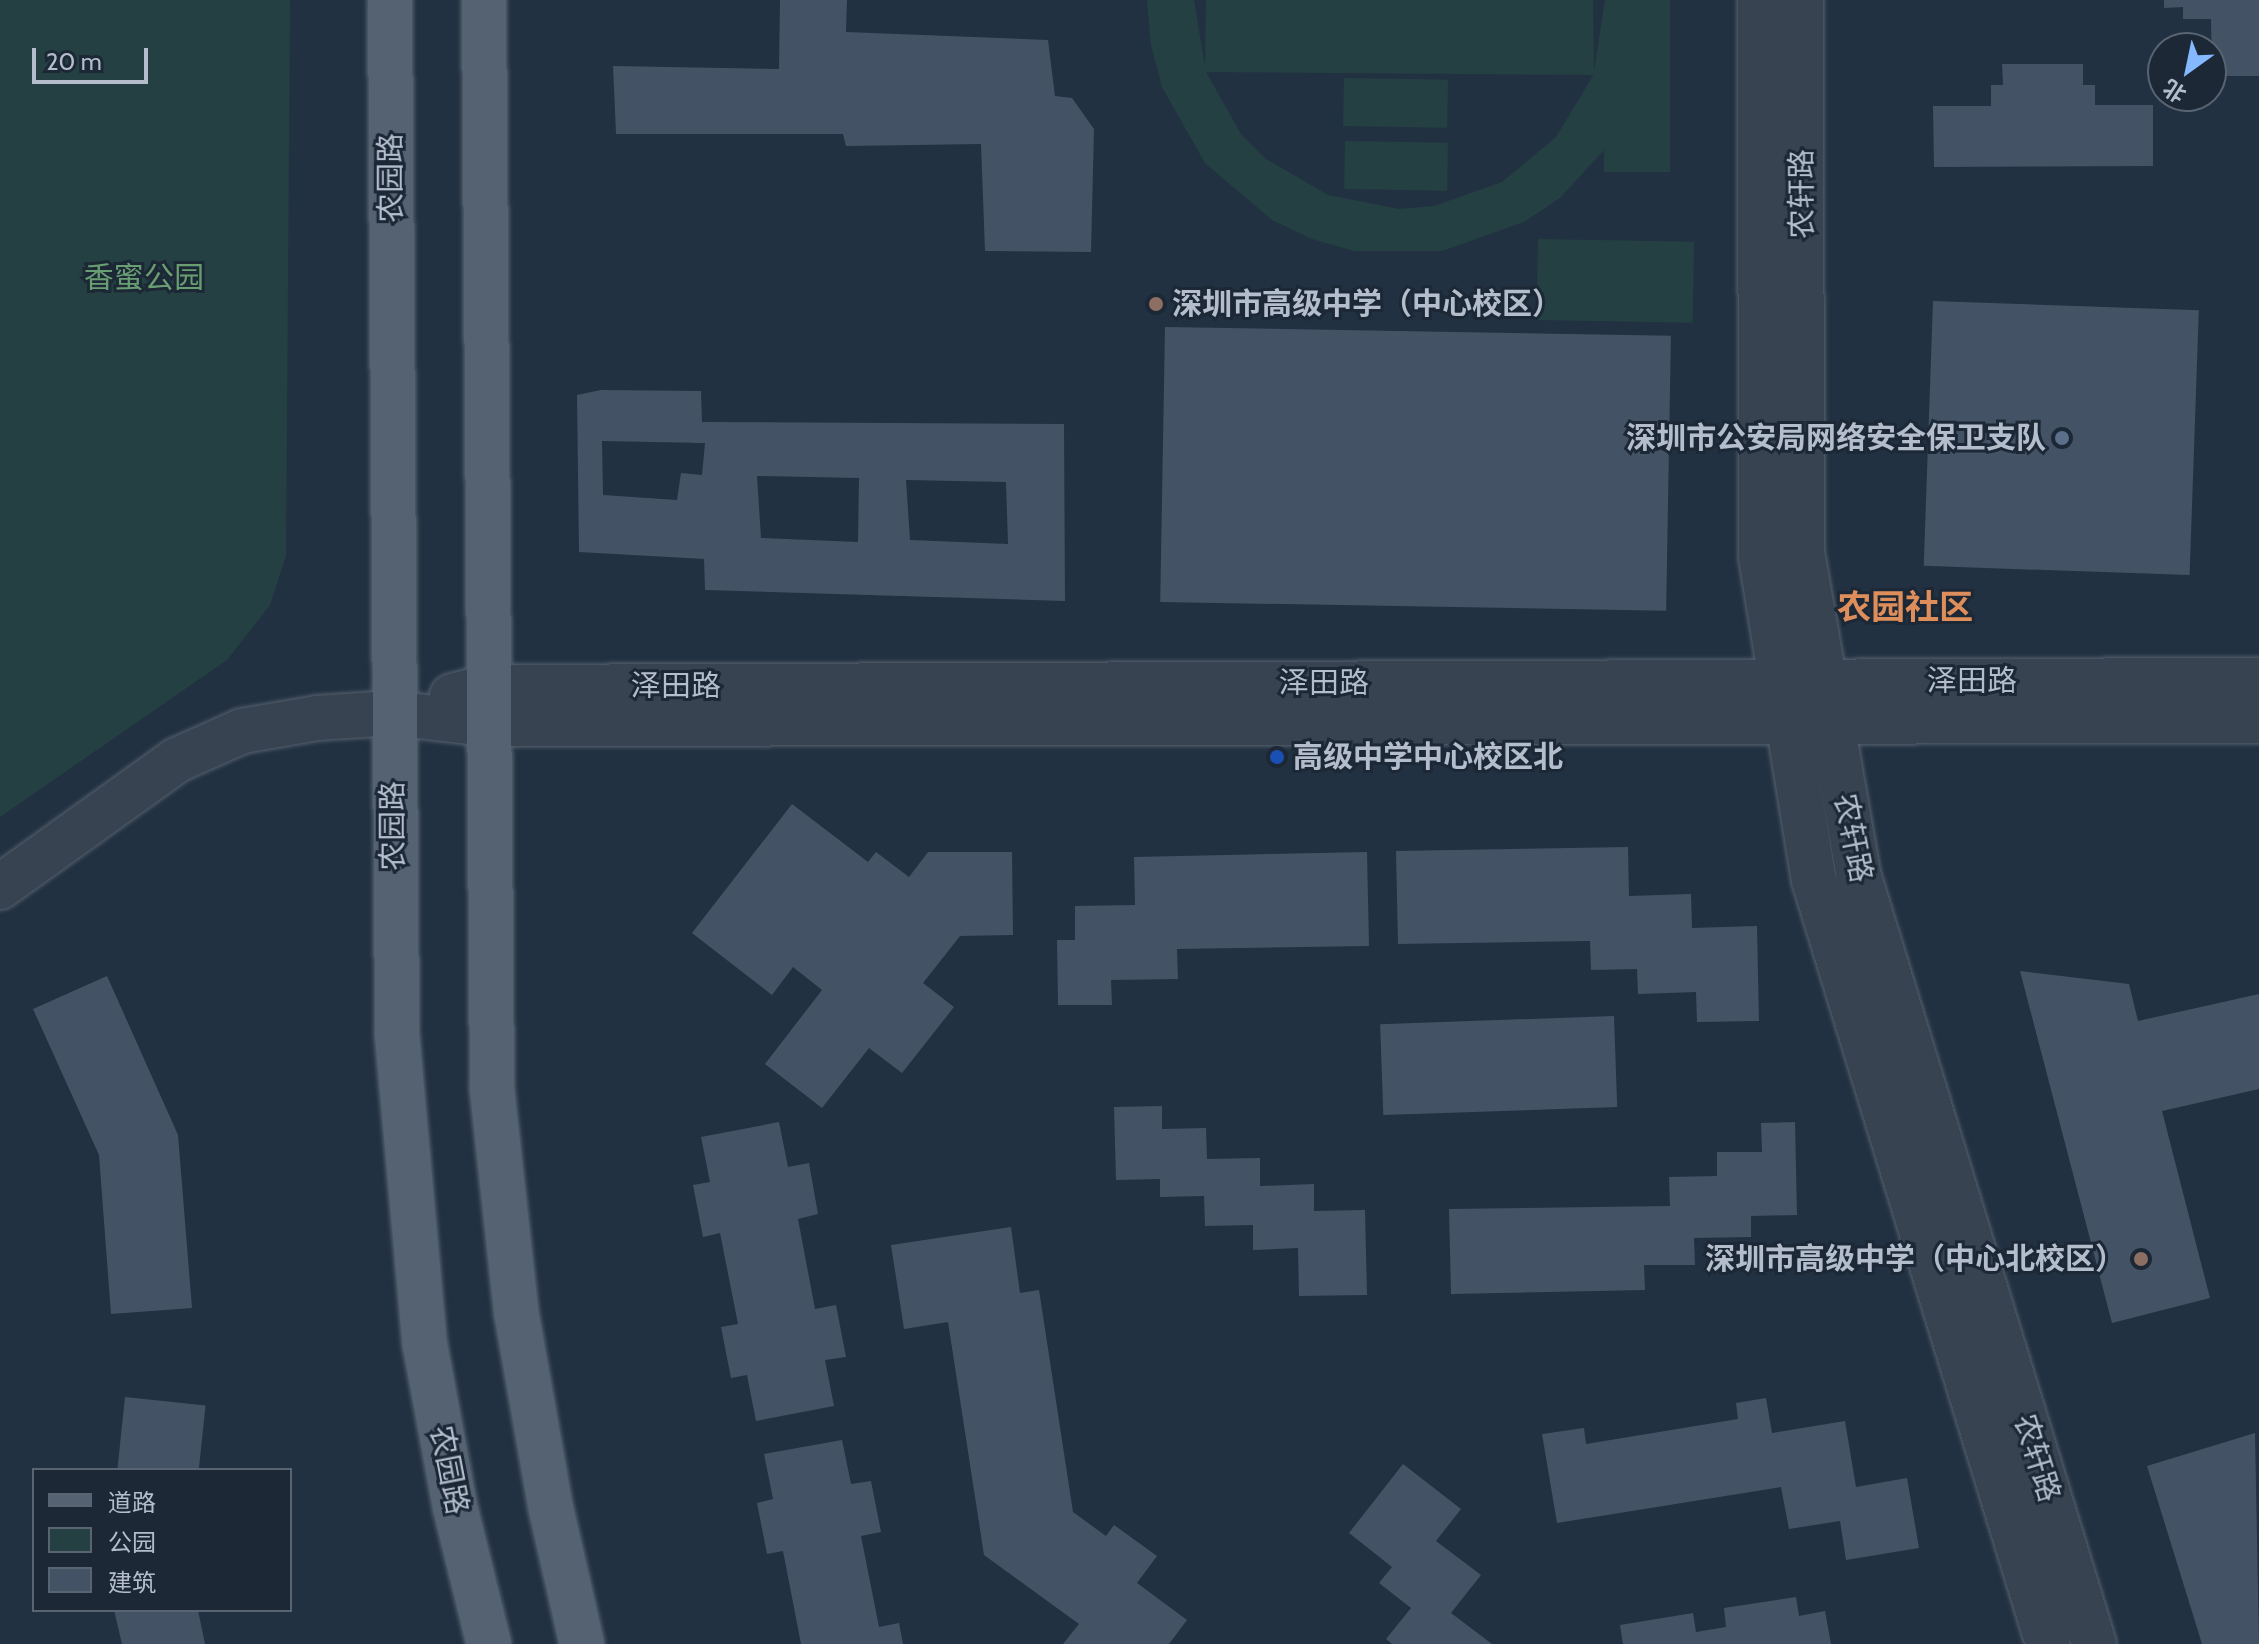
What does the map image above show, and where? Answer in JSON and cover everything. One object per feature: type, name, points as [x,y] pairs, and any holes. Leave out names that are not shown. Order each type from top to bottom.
[{"type":"main road","name":"农园路","points":[[390,0],[392,713],[397,1034],[408,1192],[425,1345],[455,1507],[489,1644]]},
{"type":"main road","points":[[484,0],[487,706],[494,1105],[516,1311],[551,1509],[582,1644]]},
{"type":"street","name":"农轩路","points":[[1760,0],[1761,557],[1814,880],[2048,1644]]},
{"type":"street","name":"农轩路","points":[[1801,0],[1802,552],[1858,874],[2094,1644]]},
{"type":"street","name":"泽田路","points":[[1828,702],[2259,680]]},
{"type":"street","name":"泽田路","points":[[0,887],[177,760],[242,731],[317,718],[487,706],[1828,702],[2259,721]]},
{"type":"green space","name":"香蜜公园","points":[[0,0],[290,0],[286,556],[270,605],[227,660],[0,817]]},
{"type":"green space","points":[[1147,0],[1194,0],[1205,67],[1206,0],[1593,0],[1594,71],[1605,0],[1670,0],[1670,172],[1604,172],[1604,150],[1560,198],[1524,222],[1442,251],[1354,251],[1312,239],[1272,220],[1205,163],[1162,87],[1151,45]],"holes":[[[1206,72],[1592,75],[1556,137],[1502,182],[1434,206],[1399,209],[1328,195],[1266,159],[1241,134]]]},
{"type":"green space","points":[[1344,78],[1448,80],[1447,128],[1343,126]]},
{"type":"green space","points":[[1345,141],[1448,143],[1447,191],[1344,189]]},
{"type":"green space","points":[[1538,239],[1694,242],[1693,323],[1537,320]]},
{"type":"building","points":[[780,0],[847,0],[846,32],[1048,40],[1055,96],[1072,98],[1094,129],[1091,252],[985,251],[981,144],[846,146],[843,134],[616,134],[613,66],[779,69]]},
{"type":"building","points":[[2164,0],[2259,0],[2259,76],[2227,76],[2227,32],[2211,32],[2211,19],[2183,19],[2183,7],[2164,8]]},
{"type":"building","points":[[2002,64],[2083,64],[2083,85],[2095,85],[2095,105],[2147,105],[2147,112],[2153,112],[2153,166],[1934,167],[1933,106],[1991,106],[1991,85],[2003,85]]},
{"type":"building","name":"深圳市公安局网络安全保卫支队","points":[[1933,301],[2199,310],[2190,575],[1924,566]]},
{"type":"building","points":[[1165,327],[1671,336],[1666,611],[1160,602]]},
{"type":"building","points":[[601,390],[701,391],[702,422],[1064,424],[1065,601],[705,590],[704,559],[579,552],[577,395]],"holes":[[[602,441],[705,443],[702,475],[681,473],[677,500],[603,495]],[[757,476],[859,478],[858,542],[761,538]],[[906,480],[1006,482],[1008,544],[910,540]]]},
{"type":"building","points":[[792,804],[868,862],[876,852],[909,877],[928,852],[1012,852],[1013,935],[960,936],[923,983],[954,1007],[902,1073],[869,1048],[822,1108],[765,1064],[822,990],[793,967],[772,995],[692,933]]},
{"type":"building","points":[[1628,847],[1629,896],[1691,894],[1692,928],[1757,926],[1759,1021],[1697,1022],[1696,992],[1638,994],[1637,969],[1591,970],[1590,941],[1398,944],[1396,851]]},
{"type":"building","points":[[1367,852],[1369,946],[1177,949],[1178,979],[1111,980],[1112,1005],[1058,1005],[1057,940],[1075,940],[1075,906],[1135,905],[1134,857]]},
{"type":"building","points":[[2020,971],[2129,984],[2138,1021],[2259,994],[2259,1089],[2162,1111],[2210,1298],[2112,1323]]},
{"type":"building","points":[[107,976],[178,1135],[192,1308],[111,1314],[99,1155],[33,1009]]},
{"type":"building","points":[[1614,1016],[1617,1107],[1383,1115],[1380,1024]]},
{"type":"building","points":[[1162,1106],[1162,1129],[1206,1128],[1207,1159],[1260,1158],[1260,1186],[1314,1184],[1314,1211],[1365,1210],[1367,1295],[1299,1296],[1298,1248],[1253,1250],[1253,1225],[1205,1226],[1204,1196],[1160,1197],[1160,1179],[1116,1180],[1114,1107]]},
{"type":"building","points":[[779,1122],[788,1167],[809,1163],[818,1214],[798,1219],[815,1309],[836,1305],[846,1357],[825,1360],[834,1406],[756,1421],[747,1375],[731,1378],[721,1327],[738,1324],[720,1233],[703,1237],[693,1185],[710,1182],[701,1137]]},
{"type":"building","points":[[1795,1122],[1797,1215],[1751,1216],[1751,1237],[1694,1238],[1695,1265],[1644,1265],[1645,1290],[1451,1294],[1449,1209],[1670,1206],[1669,1177],[1717,1176],[1717,1152],[1762,1152],[1761,1123]]},
{"type":"building","points":[[1011,1227],[1020,1293],[1039,1290],[1073,1512],[1106,1536],[1114,1525],[1157,1556],[1137,1583],[1187,1620],[1169,1644],[1063,1644],[1079,1624],[984,1555],[948,1322],[904,1329],[891,1245]]},
{"type":"building","points":[[125,1397],[206,1405],[199,1468],[118,1468]]},
{"type":"building","points":[[1766,1398],[1772,1433],[1845,1421],[1856,1487],[1907,1478],[1919,1548],[1846,1560],[1840,1521],[1789,1529],[1781,1487],[1557,1523],[1542,1434],[1584,1428],[1586,1444],[1738,1419],[1736,1403]]},
{"type":"building","points":[[2255,1433],[2259,1644],[2202,1644],[2147,1466]]},
{"type":"building","points":[[842,1440],[851,1484],[871,1481],[881,1532],[861,1536],[879,1627],[899,1623],[903,1644],[801,1644],[783,1551],[767,1554],[757,1503],[773,1499],[764,1454]]},
{"type":"building","points":[[1403,1464],[1461,1509],[1436,1541],[1481,1575],[1451,1613],[1492,1644],[1392,1644],[1386,1639],[1411,1608],[1379,1583],[1392,1567],[1349,1533]]},
{"type":"building","points":[[1796,1597],[1799,1616],[1825,1611],[1831,1644],[1623,1644],[1620,1625],[1693,1613],[1696,1632],[1726,1627],[1724,1608]]},
{"type":"building","points":[[114,1612],[198,1612],[205,1644],[122,1644]]},
{"type":"place","name":"深圳市高级中学（中心校区）","points":[[1156,304]]},
{"type":"place","name":"深圳市公安局网络安全保卫支队","points":[[2062,438]]},
{"type":"place","name":"高级中学中心校区北","points":[[1277,757]]},
{"type":"place","name":"深圳市高级中学（中心北校区）","points":[[2141,1259]]},
{"type":"district","name":"农园社区","points":[[1905,608]]}]
